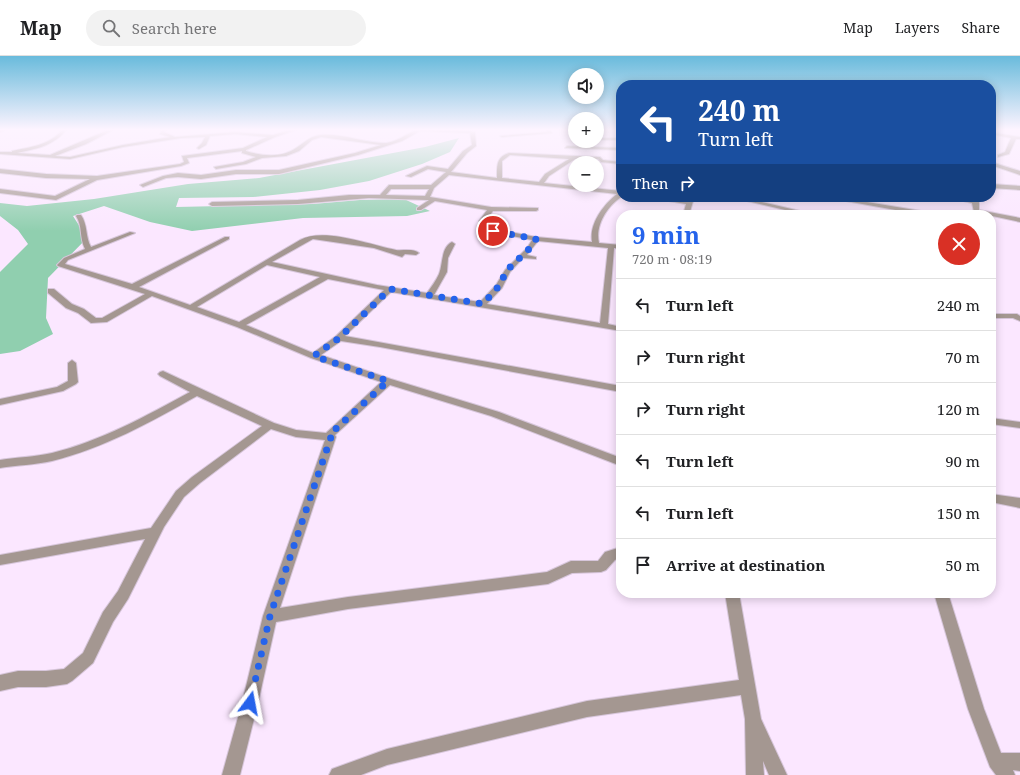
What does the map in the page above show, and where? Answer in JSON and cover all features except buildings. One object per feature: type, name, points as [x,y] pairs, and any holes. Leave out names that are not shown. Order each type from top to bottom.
[{"type":"street","points":[[0,171],[46,176],[97,178],[185,164]]},
{"type":"street","points":[[216,168],[241,164]]},
{"type":"street","points":[[143,185],[165,177],[178,175],[201,176],[236,172],[279,172],[315,164]]},
{"type":"street","points":[[427,198],[432,187],[449,172],[456,164]]},
{"type":"street","points":[[499,180],[500,164]]},
{"type":"street","points":[[540,184],[548,175],[566,164]]},
{"type":"street","points":[[996,165],[1020,173]]},
{"type":"street","points":[[409,176],[427,167],[499,180],[616,192]]},
{"type":"street","points":[[0,192],[56,198],[97,178]]},
{"type":"street","points":[[996,186],[1020,188]]},
{"type":"street","points":[[381,197],[389,187],[432,187]]},
{"type":"street","points":[[212,204],[298,202],[349,197],[381,197],[427,198],[491,210],[536,209]]},
{"type":"street","points":[[596,245],[594,230],[605,210],[616,198]]},
{"type":"street","points":[[419,209],[433,200]]},
{"type":"street","points":[[756,202],[792,210]]},
{"type":"street","points":[[856,202],[904,210]]},
{"type":"street","points":[[491,210],[482,221],[488,228],[498,232],[536,239],[616,246]]},
{"type":"street","points":[[996,215],[1020,220]]},
{"type":"street","points":[[79,216],[83,222],[84,241],[89,250]]},
{"type":"street","points":[[132,234],[89,250],[62,262],[60,265],[133,287],[240,325],[314,356],[388,381],[495,414],[616,460]]},
{"type":"street","points":[[190,308],[296,245],[314,237],[384,248],[401,254],[416,253]]},
{"type":"street","points":[[133,287],[227,238]]},
{"type":"street","points":[[483,304],[499,286],[507,270],[536,239]]},
{"type":"street","points":[[430,295],[440,279],[452,244]]},
{"type":"street","points":[[604,326],[611,246]]},
{"type":"street","points":[[521,256],[534,258]]},
{"type":"street","points":[[266,263],[390,289],[616,328]]},
{"type":"street","points":[[240,325],[327,276]]},
{"type":"street","points":[[314,356],[339,338],[390,289]]},
{"type":"street","points":[[51,291],[69,306],[81,311],[94,322],[104,320],[151,294]]},
{"type":"street","points":[[996,316],[1017,318],[1020,324]]},
{"type":"street","points":[[339,338],[380,344],[616,388]]},
{"type":"street","points":[[0,402],[68,386],[73,382],[72,363]]},
{"type":"street","points":[[163,374],[197,392],[270,425],[296,433],[331,437]]},
{"type":"street","points":[[231,775],[250,703],[270,616],[331,437],[330,434],[388,381]]},
{"type":"street","points":[[0,464],[42,459],[96,443],[142,422],[197,392]]},
{"type":"street","points":[[996,422],[1020,425]]},
{"type":"street","points":[[0,683],[18,679],[46,679],[67,676],[88,658],[108,617],[123,595],[169,508],[180,494],[196,480],[270,425]]},
{"type":"street","points":[[996,499],[1020,503]]},
{"type":"street","points":[[0,560],[155,532]]},
{"type":"street","points":[[270,616],[348,603],[548,578],[571,567],[601,566],[610,556],[616,554]]},
{"type":"street","points":[[733,598],[746,686],[753,719],[755,775]]},
{"type":"street","points":[[942,598],[961,663],[996,761],[1006,775]]},
{"type":"street","points":[[338,775],[387,756],[587,709],[746,686]]},
{"type":"street","points":[[753,719],[778,775]]},
{"type":"street","points":[[996,761],[1020,762]]},
{"type":"green space","points":[[336,164],[423,164],[369,181],[320,190],[253,197],[179,198],[176,207],[313,204],[360,200],[404,199],[430,211],[407,216],[303,218],[192,231],[150,222],[104,206],[73,216],[87,238],[48,278],[46,318],[53,334],[20,351],[0,354],[0,272],[28,244],[18,230],[0,216],[0,203],[27,206],[94,199],[188,184],[259,178]]},
{"type":"route","points":[[250,703],[270,616],[331,437],[330,434],[388,381],[314,356],[339,338],[390,289],[483,304],[499,286],[507,270],[529,249],[536,239],[493,231]]}]
